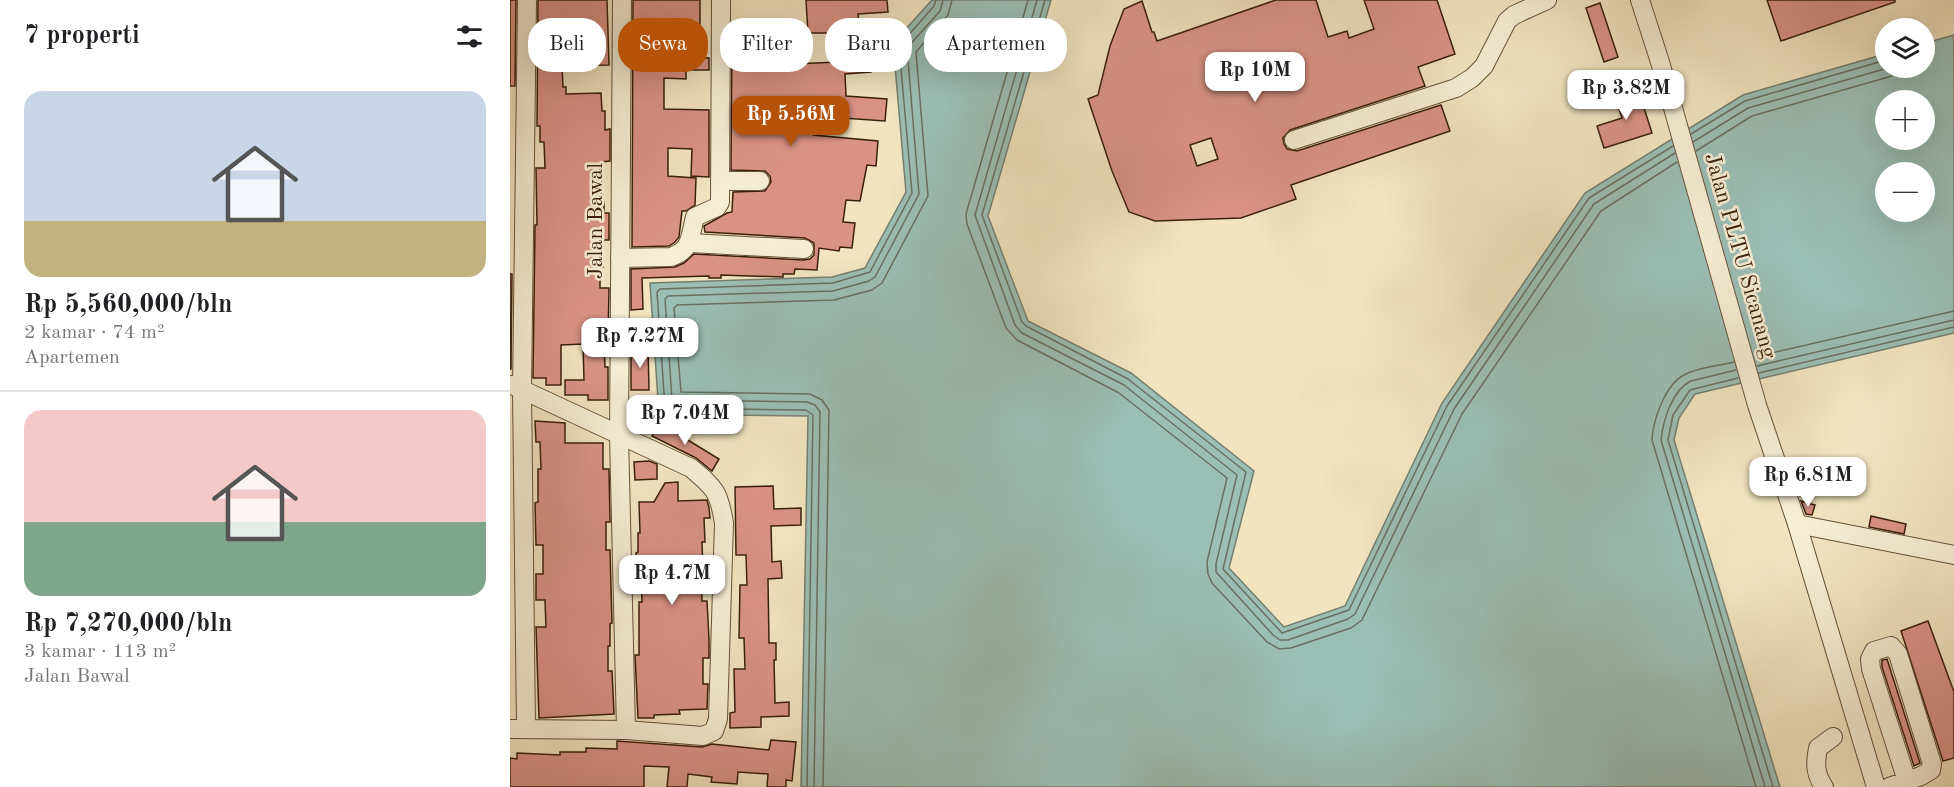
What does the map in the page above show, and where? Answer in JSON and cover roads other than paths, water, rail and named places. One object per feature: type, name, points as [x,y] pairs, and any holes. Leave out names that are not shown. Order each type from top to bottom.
[{"type":"street","points":[[516,387],[691,468],[715,489],[721,504],[724,523],[718,719],[714,731],[703,736],[626,730],[518,729],[516,387],[527,0]]},
{"type":"street","name":"Jalan Bawal","points":[[622,0],[619,436],[626,730]]},
{"type":"street","points":[[620,258],[671,257],[683,251],[690,243],[695,217],[719,205],[721,0]]},
{"type":"street","points":[[1294,140],[1456,88],[1472,78],[1484,66],[1507,21],[1514,15],[1547,0]]},
{"type":"street","name":"Jalan PLTU Sicanang","points":[[1640,0],[1660,62],[1757,405],[1797,524],[1876,787]]},
{"type":"street","points":[[720,181],[760,181]]},
{"type":"street","points":[[690,243],[804,249]]},
{"type":"street","points":[[1797,524],[1954,555]]},
{"type":"street","points":[[1889,787],[1906,781],[1931,770],[1932,764],[1898,654],[1891,646],[1874,651],[1870,659],[1871,669],[1906,781]]},
{"type":"street","points":[[1824,787],[1817,775],[1815,763],[1818,748],[1833,737]]},
{"type":"water","points":[[932,0],[1051,0],[1046,18],[924,18],[924,72],[1030,72],[988,216],[1028,321],[1131,373],[1254,471],[1229,568],[1284,627],[1345,606],[1442,403],[1585,193],[1743,95],[1875,57],[1875,78],[1935,78],[1935,40],[1954,35],[1954,333],[1695,394],[1679,418],[1674,440],[1780,787],[801,787],[808,416],[659,414],[650,283],[832,277],[865,268],[906,192],[896,72],[912,72],[912,22]]}]
